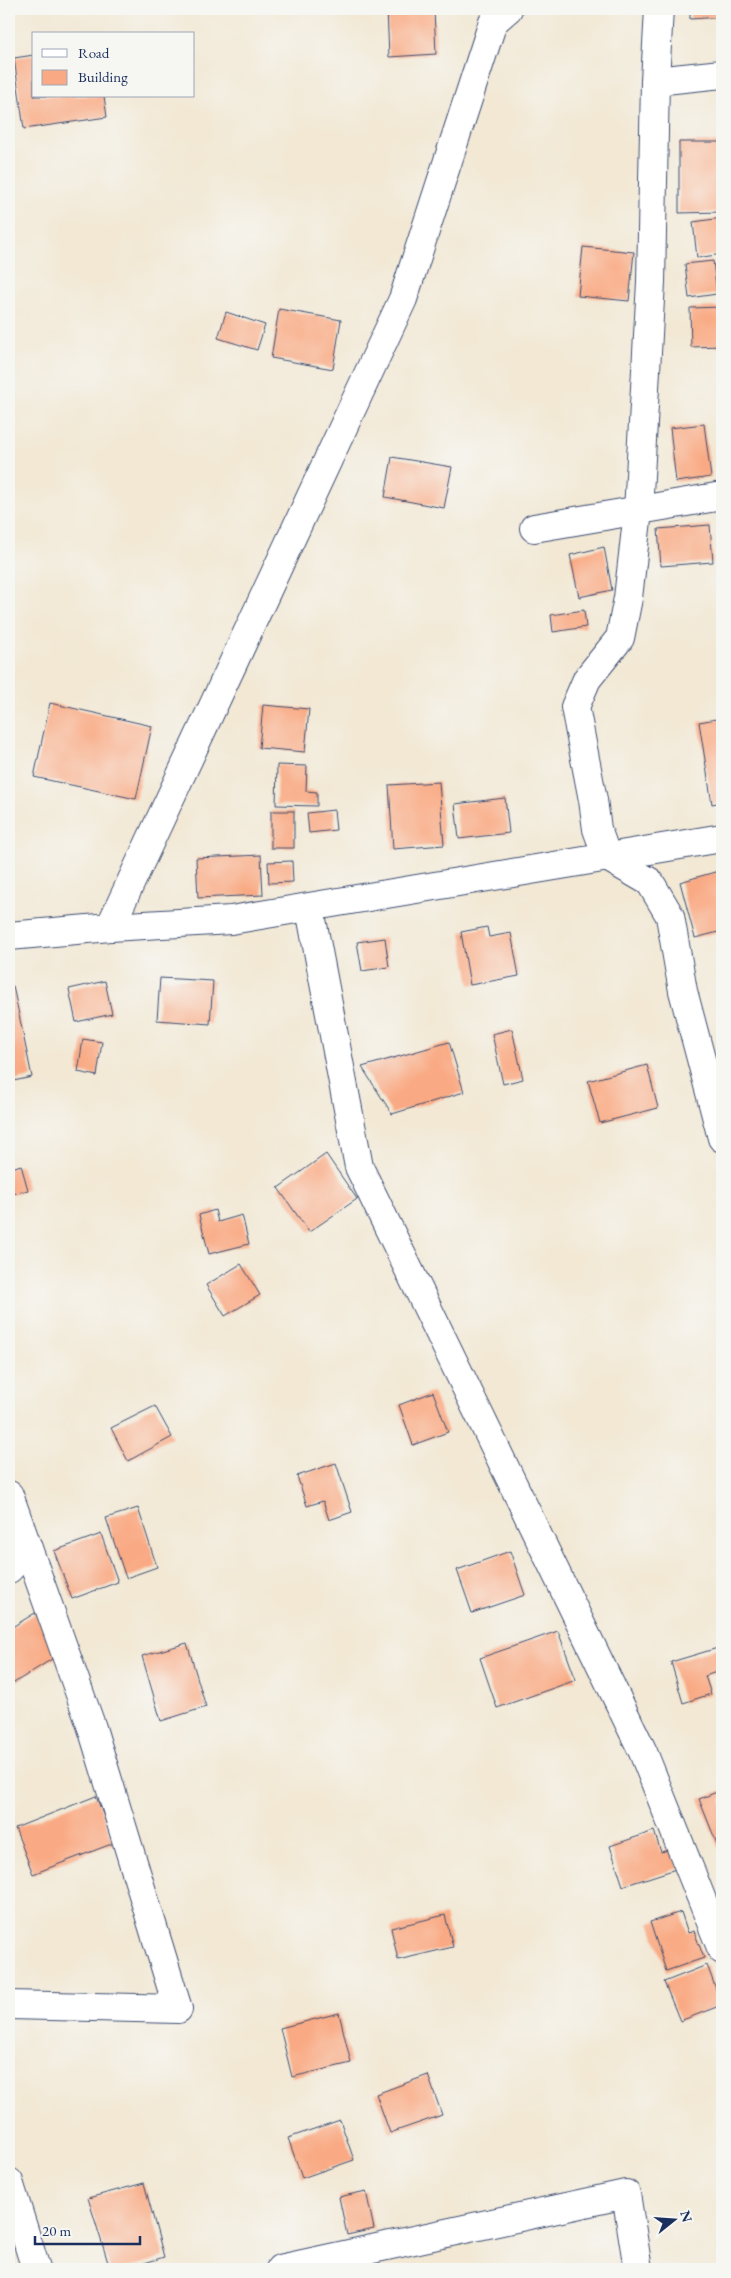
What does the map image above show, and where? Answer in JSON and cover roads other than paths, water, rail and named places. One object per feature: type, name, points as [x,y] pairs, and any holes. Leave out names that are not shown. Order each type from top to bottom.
[{"type":"street","points":[[110,927],[403,299],[493,22],[508,9]]},
{"type":"street","points":[[659,9],[655,81],[651,282],[638,511],[628,598],[620,638],[587,679],[575,707],[592,790],[597,829],[607,858],[650,882],[670,916],[683,991],[722,1138]]},
{"type":"street","points":[[655,81],[722,74]]},
{"type":"street","points":[[534,528],[722,496]]},
{"type":"street","points":[[9,936],[110,927],[231,920],[310,909],[722,838]]},
{"type":"street","points":[[310,909],[359,1167],[643,1752],[722,1950]]},
{"type":"street","points":[[9,1495],[92,1728],[178,2009],[9,2005]]},
{"type":"street","points":[[9,1569],[28,1549]]},
{"type":"street","points":[[9,2182],[36,2269]]},
{"type":"street","points":[[280,2269],[626,2194],[638,2269]]}]
